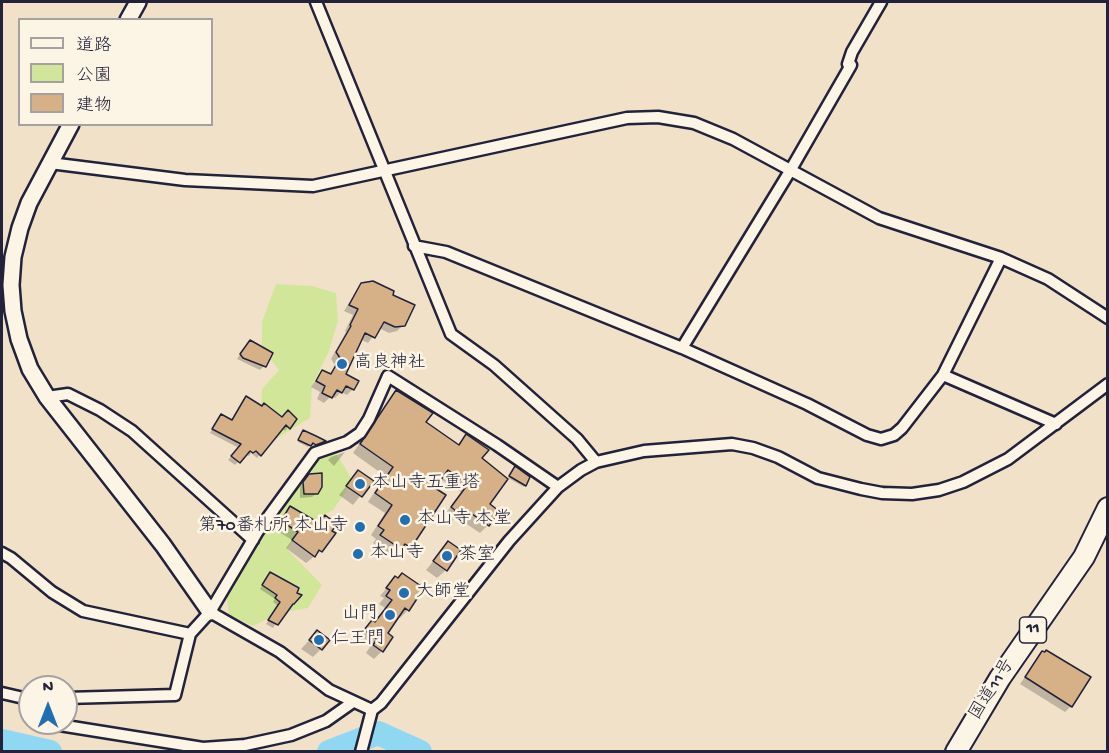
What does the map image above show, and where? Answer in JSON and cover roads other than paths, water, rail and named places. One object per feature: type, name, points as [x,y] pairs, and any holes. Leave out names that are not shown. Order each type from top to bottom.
[{"type":"highway","name":"国道11号","points":[[956,752],[1000,678],[1084,557],[1107,507]]},
{"type":"street","points":[[129,18],[138,2]]},
{"type":"street","points":[[316,2],[451,334],[494,365],[577,439],[596,462]]},
{"type":"street","points":[[682,348],[790,171],[849,65],[852,52],[882,2]]},
{"type":"street","points":[[50,163],[185,180],[313,186],[627,118],[658,117],[694,123],[733,139],[879,218],[1001,258],[1048,279],[1107,318]]},
{"type":"street","points":[[70,126],[29,203],[13,257],[11,285],[19,339],[30,369],[47,397],[163,545],[210,612],[280,652],[329,690],[372,713]]},
{"type":"street","points":[[414,246],[446,252],[682,348],[807,404],[867,435],[881,439],[894,435],[903,428],[943,375],[1001,258]]},
{"type":"street","points":[[943,375],[1056,424]]},
{"type":"street","points":[[78,698],[175,695],[190,634],[210,612],[253,540],[315,453],[347,442],[360,433],[369,419],[388,376],[497,445],[558,487]]},
{"type":"street","points":[[362,752],[372,713],[509,541],[558,487],[596,462],[644,451],[732,444],[753,448],[778,457],[818,478],[882,493],[912,494],[939,490],[979,475],[1008,459],[1107,384]]},
{"type":"street","points":[[47,397],[68,394],[132,431],[253,540]]},
{"type":"street","points":[[2,553],[52,592],[83,610],[190,634]]},
{"type":"street","points":[[2,693],[18,698]]},
{"type":"street","points":[[78,728],[203,748],[245,745],[291,735],[326,721],[353,702]]},
{"type":"waterway","points":[[329,752],[378,733],[420,752]]},
{"type":"waterway","points":[[2,741],[50,752]]},
{"type":"place","name":"高良神社","points":[[342,364]]},
{"type":"place","name":"本山寺五重塔","points":[[360,484]]},
{"type":"place","name":"本山寺 本堂","points":[[405,520]]},
{"type":"place","name":"第70番札所 本山寺","points":[[360,527]]},
{"type":"place","name":"本山寺","points":[[358,554]]},
{"type":"place","name":"茶室","points":[[447,556]]},
{"type":"place","name":"大師堂","points":[[404,593]]},
{"type":"place","name":"山門","points":[[390,615]]},
{"type":"place","name":"仁王門","points":[[319,640]]}]
